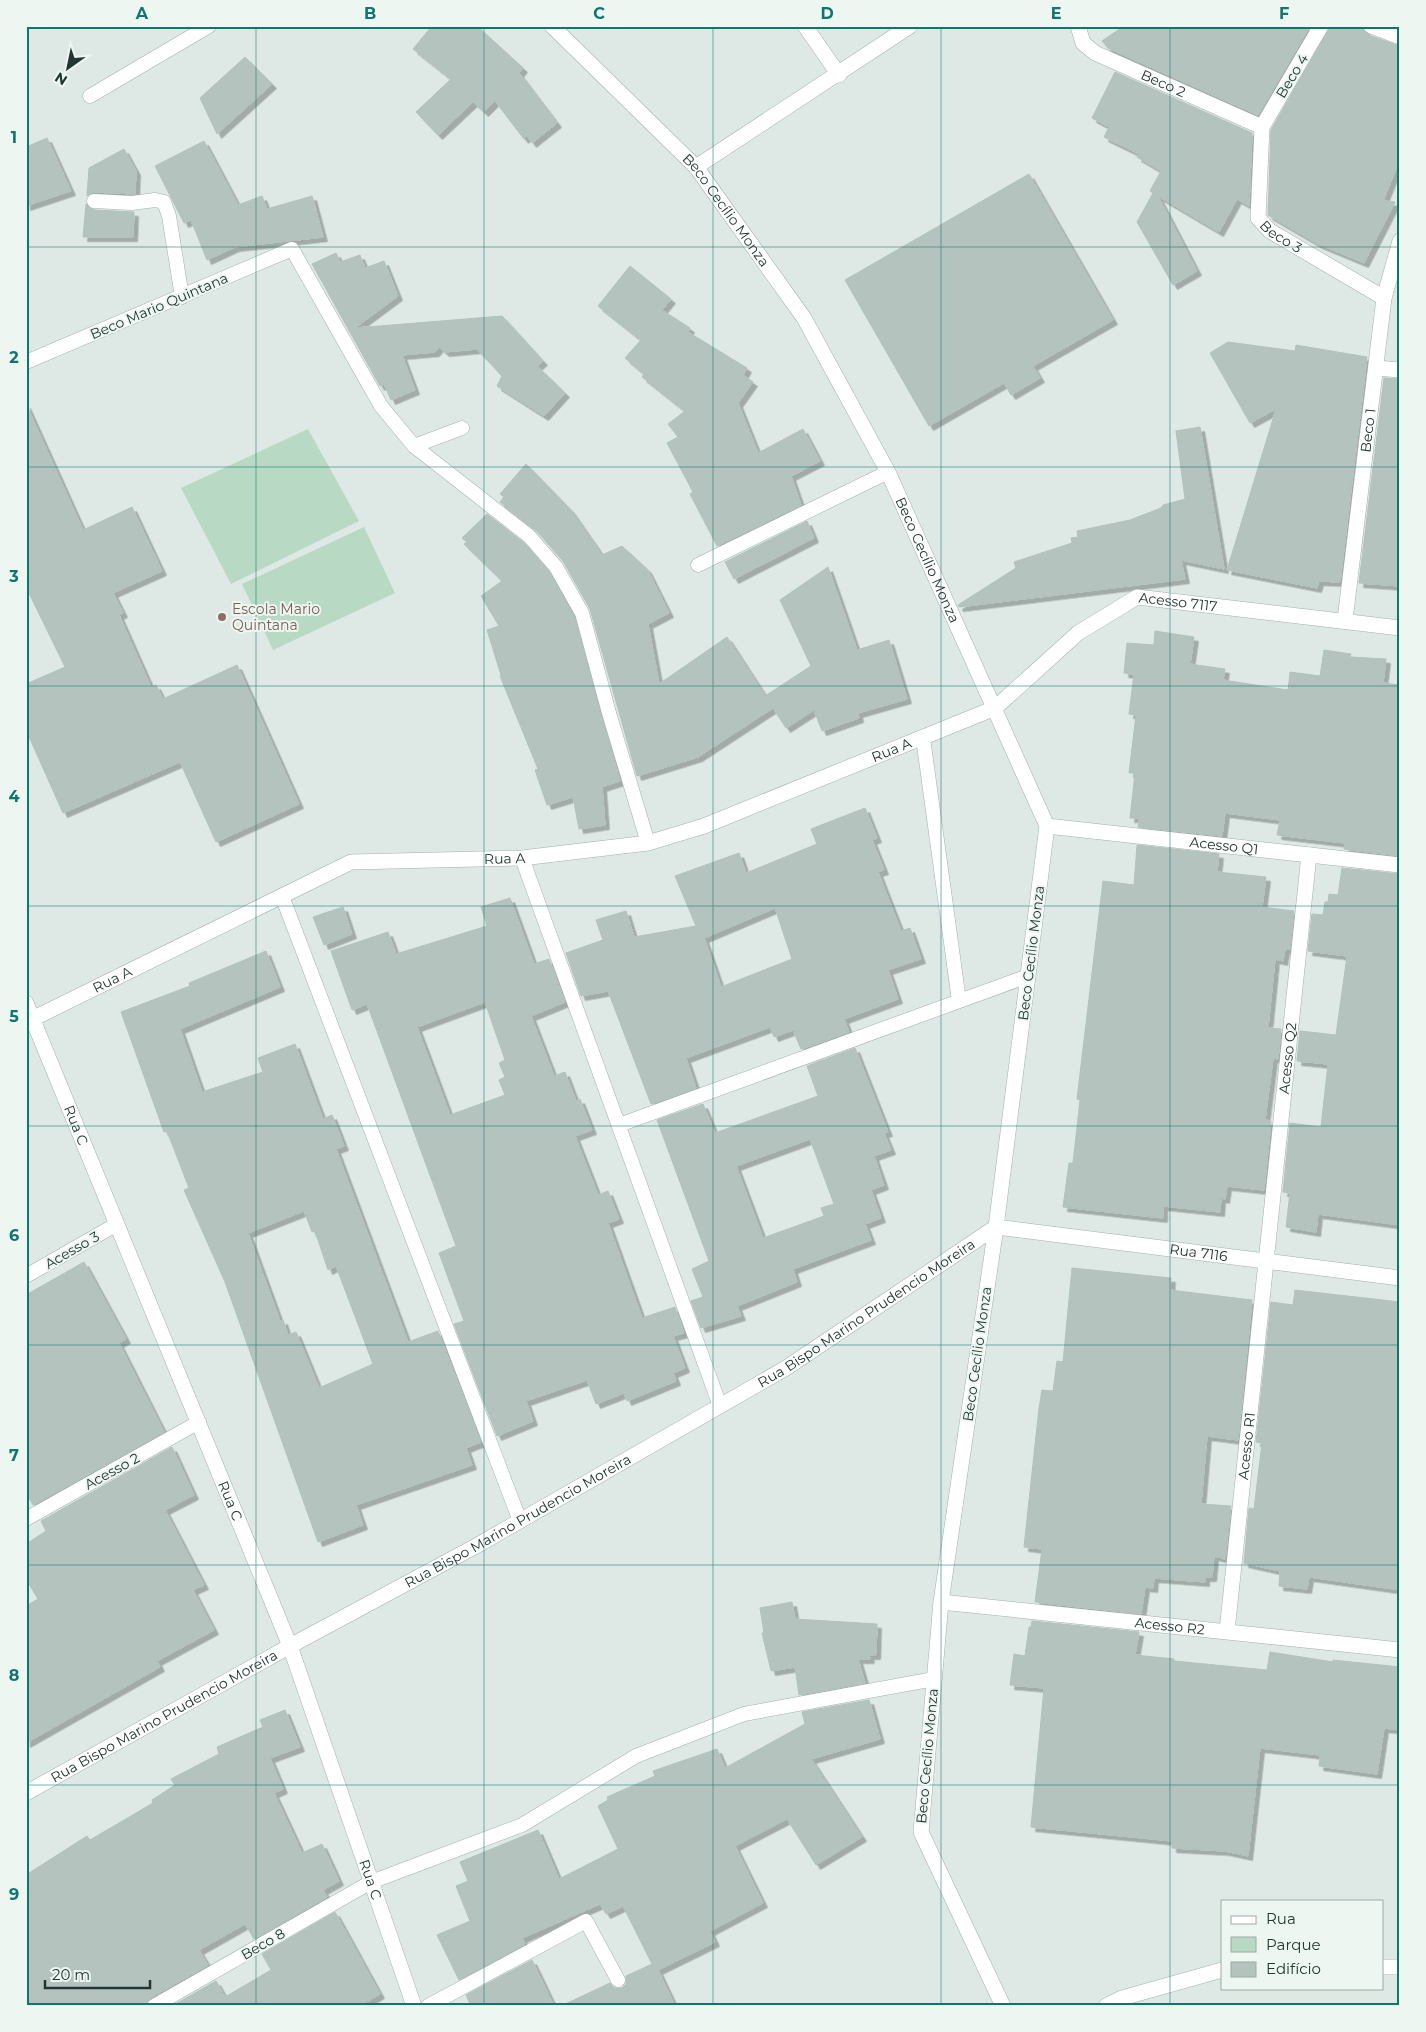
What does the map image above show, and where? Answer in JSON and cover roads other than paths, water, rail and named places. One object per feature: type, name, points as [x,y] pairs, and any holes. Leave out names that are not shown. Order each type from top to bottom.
[{"type":"street","name":"Beco Cecílio Monza","points":[[552,26],[696,167],[804,318],[888,472],[1047,826],[996,1227],[941,1602],[921,1832],[1003,2006]]},
{"type":"street","points":[[805,26],[839,74]]},
{"type":"street","points":[[696,167],[910,26]]},
{"type":"street","name":"Beco 2","points":[[1078,26],[1083,43],[1095,53],[1262,127]]},
{"type":"street","name":"Beco 4","points":[[1262,127],[1321,26]]},
{"type":"street","points":[[1371,26],[1400,37]]},
{"type":"street","name":"Beco 3","points":[[1262,127],[1258,218],[1270,231],[1384,298]]},
{"type":"street","name":"Beco 1","points":[[1345,620],[1384,298],[1400,241]]},
{"type":"street","points":[[1376,368],[1400,370]]},
{"type":"street","name":"Acesso 7117","points":[[995,708],[1078,633],[1137,597],[1345,620],[1400,628]]},
{"type":"street","name":"Rua A","points":[[29,1021],[351,862],[522,858],[648,843],[704,826],[995,708]]},
{"type":"street","name":"Acesso Q1","points":[[1047,826],[1400,865]]},
{"type":"street","name":"Acesso Q2","points":[[1266,1261],[1309,855]]},
{"type":"street","name":"Rua C","points":[[26,1004],[29,1021],[117,1224],[290,1646],[414,2006]]},
{"type":"street","name":"Rua 7116","points":[[996,1227],[1400,1278]]},
{"type":"street","name":"Rua Bispo Marino Prudencio Moreira","points":[[26,1793],[290,1646],[520,1522],[786,1368],[996,1227]]},
{"type":"street","name":"Acesso R1","points":[[1226,1631],[1266,1261]]},
{"type":"street","name":"Acesso R2","points":[[941,1602],[1400,1650]]},
{"type":"street","points":[[1384,1967],[1400,1967]]},
{"type":"street","points":[[1106,2006],[1122,1998],[1221,1970]]},
{"type":"lane","points":[[90,96],[209,26]]},
{"type":"lane","points":[[94,201],[132,203],[155,200],[164,202],[169,216],[182,297]]},
{"type":"lane","name":"Beco Mario Quintana","points":[[26,362],[182,297],[292,248],[381,406],[414,446]]},
{"type":"lane","points":[[414,446],[462,428]]},
{"type":"lane","points":[[414,446],[529,536],[556,567],[582,614],[648,843]]},
{"type":"lane","points":[[698,565],[888,472]]},
{"type":"lane","points":[[923,738],[958,1001]]},
{"type":"lane","points":[[522,858],[720,1406]]},
{"type":"lane","points":[[282,896],[520,1522]]},
{"type":"lane","points":[[618,1125],[1028,976]]},
{"type":"lane","name":"Acesso 3","points":[[26,1276],[117,1224]]},
{"type":"lane","name":"Acesso 2","points":[[26,1519],[199,1422]]},
{"type":"lane","name":"Beco 8","points":[[154,2006],[372,1882],[522,1825],[636,1756],[744,1714],[934,1679]]},
{"type":"lane","points":[[428,2006],[586,1922],[618,1980]]},
{"type":"place","name":"Escola Mario Quintana","points":[[222,617]]}]
